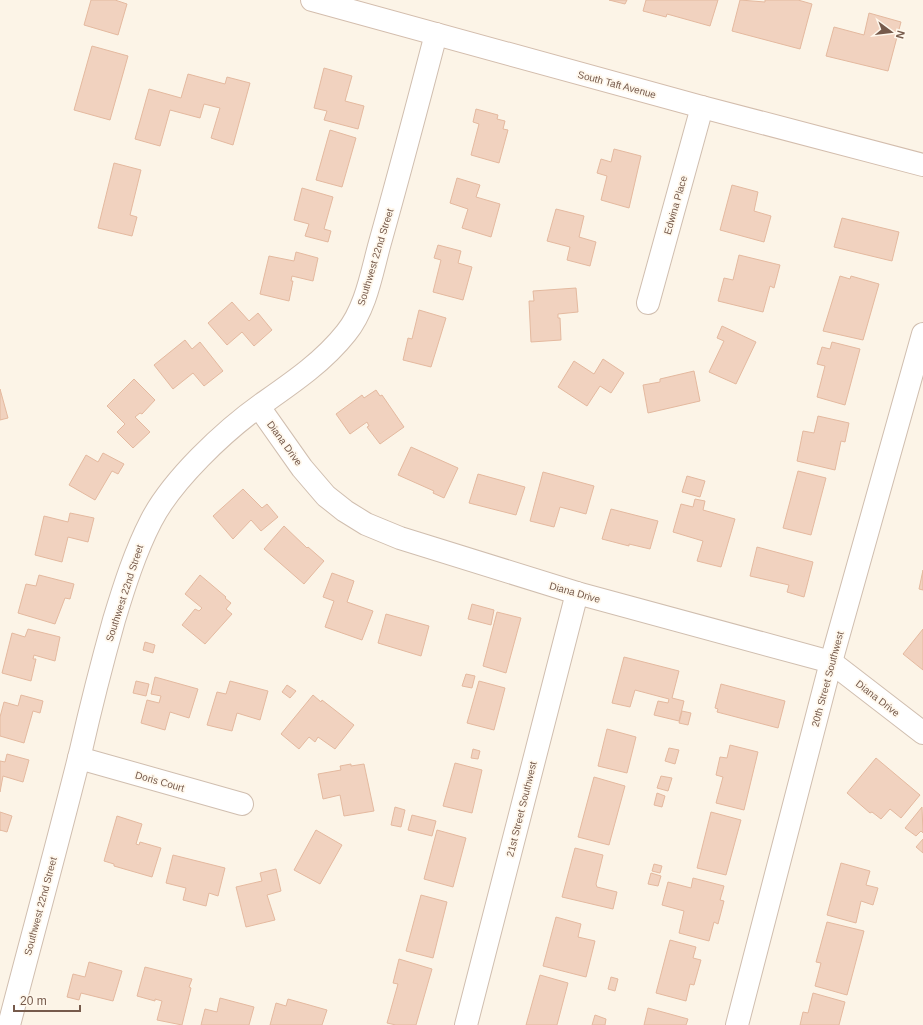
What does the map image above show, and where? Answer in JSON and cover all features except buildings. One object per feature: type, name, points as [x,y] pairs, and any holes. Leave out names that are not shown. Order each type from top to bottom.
[{"type":"street","name":"South Taft Avenue","points":[[312,0],[702,107],[922,160]]},
{"type":"street","name":"Southwest 22nd Street","points":[[9,1025],[102,664],[123,591],[143,537],[152,518],[170,491],[203,455],[259,407],[297,380],[326,356],[348,331],[355,320],[365,295],[398,181],[436,34]]},
{"type":"street","name":"Edwina Place","points":[[648,303],[702,107]]},
{"type":"street","name":"20th Street Southwest","points":[[737,1025],[831,662],[923,334]]},
{"type":"street","name":"Diana Drive","points":[[259,407],[302,468],[326,496],[345,511],[366,524],[400,538],[577,593],[831,662],[923,733]]},
{"type":"street","name":"21st Street Southwest","points":[[466,1025],[577,593]]},
{"type":"street","name":"Doris Court","points":[[78,758],[242,804]]}]
